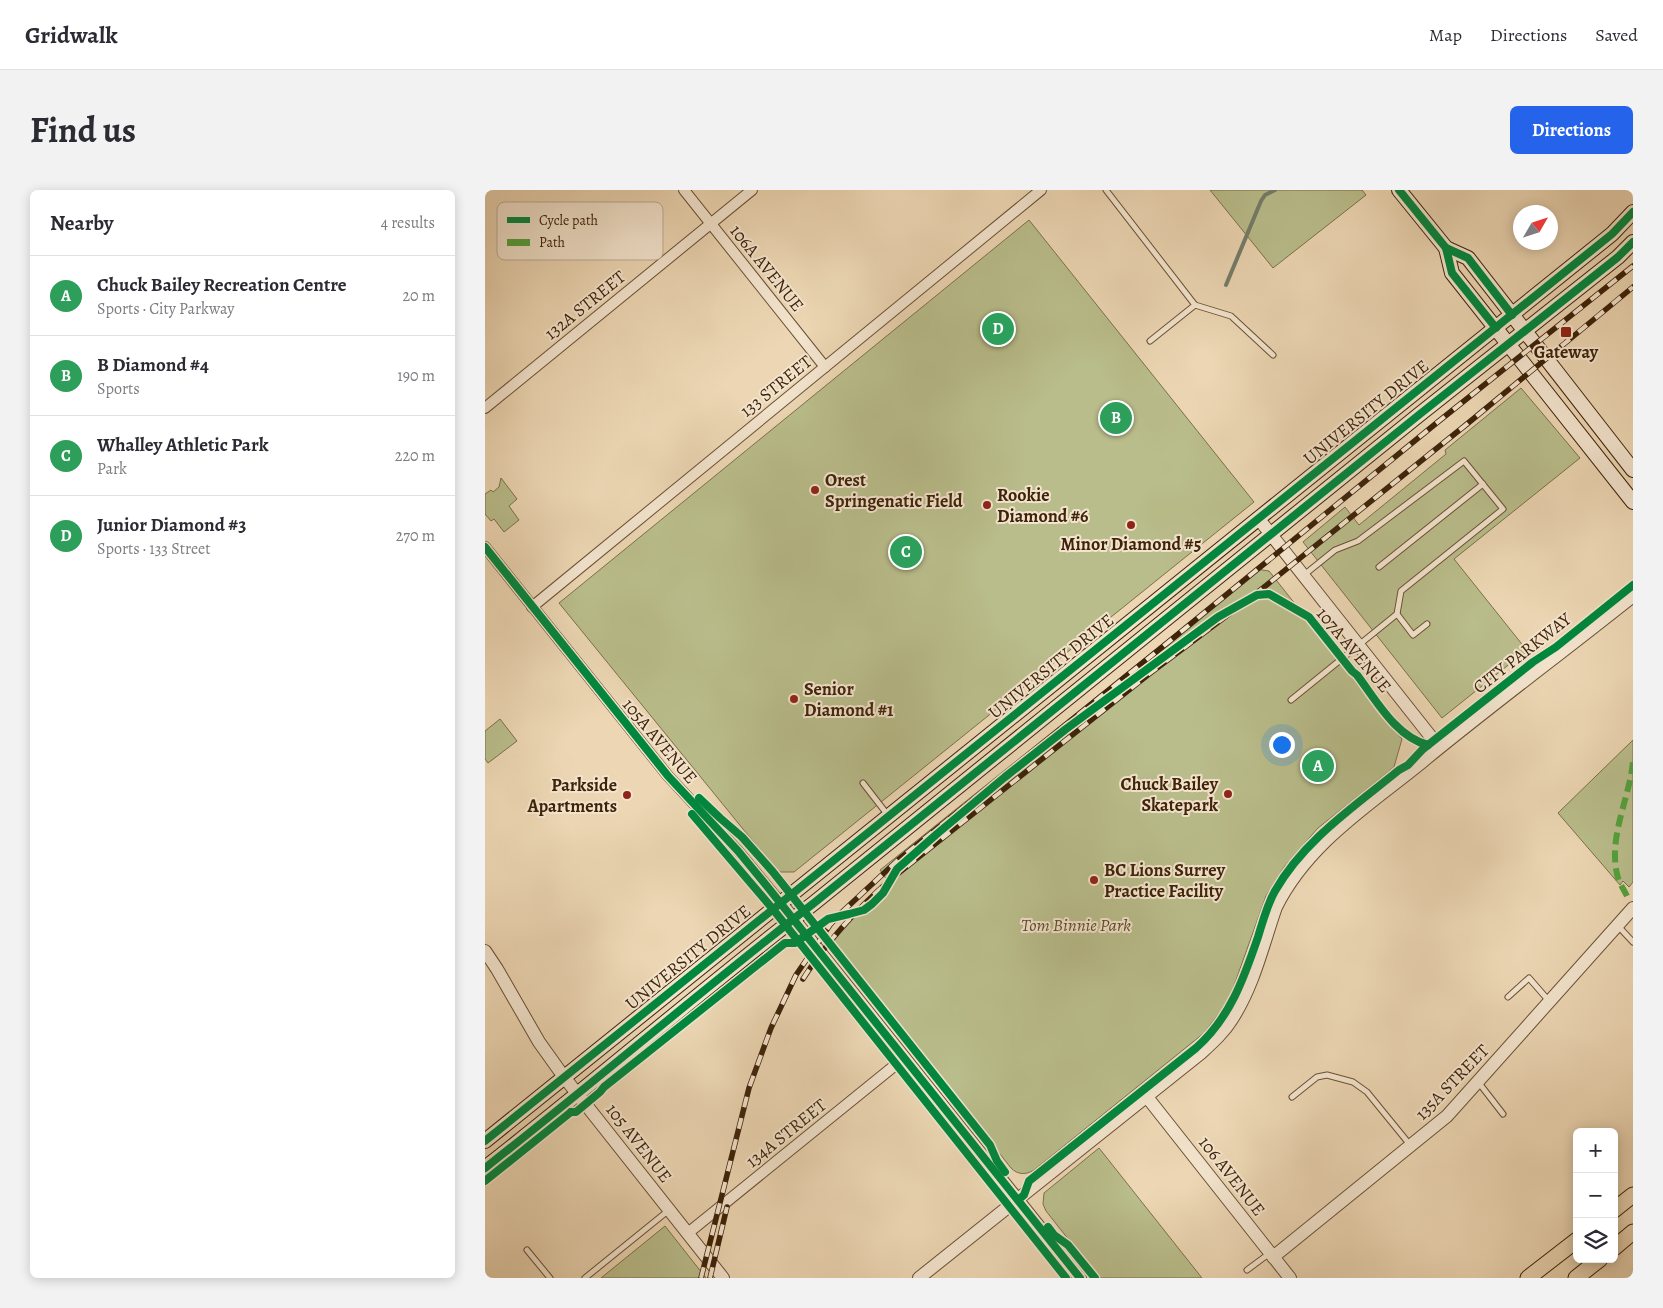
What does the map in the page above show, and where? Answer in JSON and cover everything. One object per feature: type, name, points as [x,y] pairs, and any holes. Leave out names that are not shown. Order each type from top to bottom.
[{"type":"main road","points":[[1399,190],[1446,248],[1452,273],[1633,502]]},
{"type":"main road","name":"UNIVERSITY DRIVE","points":[[485,1141],[1496,328],[1612,234],[1633,212]]},
{"type":"main road","name":"UNIVERSITY DRIVE","points":[[485,1168],[724,973],[794,919],[1271,534],[1618,258],[1633,242]]},
{"type":"main road","points":[[1446,248],[1468,258],[1633,470]]},
{"type":"main road","points":[[1618,1207],[1633,1195]]},
{"type":"main road","points":[[1618,1245],[1633,1232]]},
{"type":"main road","points":[[1528,1278],[1573,1243]]},
{"type":"main road","points":[[1548,1262],[1549,1278]]},
{"type":"main road","points":[[1576,1278],[1595,1263]]},
{"type":"street","name":"106A AVENUE","points":[[684,190],[825,367]]},
{"type":"street","name":"132A STREET","points":[[485,408],[752,190]]},
{"type":"street","name":"133 STREET","points":[[532,607],[1041,190]]},
{"type":"street","name":"107A AVENUE","points":[[1259,518],[1439,747]]},
{"type":"street","name":"105A AVENUE","points":[[485,547],[668,776],[738,850],[781,902],[1080,1278]]},
{"type":"street","name":"CITY PARKWAY","points":[[919,1278],[1147,1097],[1201,1053],[1219,1035],[1232,1019],[1250,984],[1276,907],[1294,877],[1335,831],[1439,747],[1633,596]]},
{"type":"street","name":"135A STREET","points":[[1272,1254],[1412,1146],[1447,1116],[1633,908]]},
{"type":"street","name":"105 AVENUE","points":[[485,951],[539,1042],[564,1077],[723,1278]]},
{"type":"street","name":"134A STREET","points":[[688,1233],[904,1058]]},
{"type":"street","name":"106 AVENUE","points":[[1147,1097],[1290,1278]]},
{"type":"lane","points":[[1106,190],[1195,305],[1231,316],[1273,355]]},
{"type":"lane","points":[[1150,341],[1195,305]]},
{"type":"lane","points":[[1291,700],[1397,614],[1401,591],[1503,510],[1464,460],[1358,541],[1335,550],[1303,575]]},
{"type":"lane","points":[[1379,567],[1483,484]]},
{"type":"lane","points":[[1397,614],[1413,635],[1427,624]]},
{"type":"lane","points":[[863,783],[888,816]]},
{"type":"lane","points":[[1618,925],[1633,942]]},
{"type":"lane","points":[[1508,997],[1529,978],[1550,1001]]},
{"type":"lane","points":[[1292,1097],[1317,1077],[1327,1075],[1353,1082],[1367,1092],[1412,1146]]},
{"type":"lane","points":[[1478,1082],[1503,1114]]},
{"type":"lane","points":[[585,1278],[669,1210]]},
{"type":"lane","points":[[527,1250],[550,1278]]},
{"type":"lane","points":[[1247,1270],[1272,1254]]},
{"type":"green space","points":[[1210,190],[1362,190],[1366,195],[1273,268]]},
{"type":"green space","points":[[1029,220],[1254,502],[794,872],[778,872],[559,603]]},
{"type":"green space","points":[[1521,388],[1580,458],[1454,559],[1529,653],[1522,654],[1442,718],[1303,542],[1345,507],[1359,525],[1446,454],[1445,450]]},
{"type":"green space","points":[[501,478],[517,499],[509,506],[519,520],[504,532],[494,519],[491,521],[485,514],[485,494],[491,490],[493,492],[499,487]]},
{"type":"green space","name":"Tom Binnie Park","points":[[1256,569],[1269,571],[1402,739],[1394,767],[1318,828],[1284,867],[1266,896],[1231,994],[1204,1033],[1034,1170],[1028,1173],[1016,1172],[832,941],[887,880],[880,870]]},
{"type":"green space","points":[[500,719],[517,741],[488,763],[485,759],[485,731]]},
{"type":"green space","points":[[1633,740],[1633,882],[1629,887],[1623,881],[1620,885],[1558,813]]},
{"type":"green space","points":[[1099,1148],[1202,1278],[1099,1278],[1046,1211],[1043,1204],[1044,1193]]},
{"type":"green space","points":[[665,1226],[706,1278],[601,1278]]},
{"type":"waterway","points":[[1226,285],[1261,201],[1265,195],[1275,190]]},
{"type":"railway","points":[[701,1278],[749,1088],[771,1028],[796,975],[830,925],[841,913],[898,860],[1633,266]]},
{"type":"railway","points":[[803,979],[843,926],[891,879],[1149,674],[1253,596],[1467,424],[1633,287]]},
{"type":"railway","points":[[710,1278],[727,1207]]},
{"type":"marked path","points":[[1627,896],[1618,878],[1615,849],[1633,762]]},
{"type":"cycle path","points":[[1399,190],[1446,248],[1468,258],[1512,315]]},
{"type":"cycle path","points":[[485,1141],[1612,234],[1633,212]]},
{"type":"cycle path","points":[[485,1168],[1420,414],[1618,257],[1633,242]]},
{"type":"cycle path","points":[[1446,248],[1452,273],[1496,328]]},
{"type":"cycle path","points":[[485,547],[668,776],[738,851],[766,885],[1080,1278]]},
{"type":"cycle path","points":[[1018,1200],[1024,1195],[1029,1181],[1196,1048],[1218,1024],[1235,997],[1253,952],[1267,907],[1275,891],[1300,856],[1315,840],[1348,811],[1399,770],[1408,765],[1423,749],[1633,585]]},
{"type":"cycle path","points":[[571,1112],[576,1112],[604,1087],[785,943],[795,943],[828,919],[864,910],[872,904],[883,893],[897,869],[1005,777],[1066,729],[1218,617],[1257,595],[1269,594],[1309,617],[1396,726],[1417,741],[1428,745]]},
{"type":"cycle path","points":[[699,798],[742,837],[773,872],[990,1145],[997,1161],[1005,1172]]},
{"type":"cycle path","points":[[692,814],[772,908],[1066,1278]]},
{"type":"cycle path","points":[[485,1181],[571,1112]]},
{"type":"cycle path","points":[[1048,1227],[1054,1235],[1068,1245],[1095,1278]]},
{"type":"place","name":"Junior Diamond #3","points":[[998,329]]},
{"type":"place","name":"Gateway","points":[[1566,332]]},
{"type":"place","name":"B Diamond #4","points":[[1116,418]]},
{"type":"place","name":"Orest Springenatic Field","points":[[815,490]]},
{"type":"place","name":"Rookie Diamond #6","points":[[987,505]]},
{"type":"place","name":"Minor Diamond #5","points":[[1131,525]]},
{"type":"place","name":"Whalley Athletic Park","points":[[906,552]]},
{"type":"place","name":"Senior Diamond #1","points":[[794,699]]},
{"type":"place","name":"Chuck Bailey Recreation Centre","points":[[1318,766]]},
{"type":"place","name":"Chuck Bailey Skatepark","points":[[1228,794]]},
{"type":"place","name":"Parkside Apartments","points":[[627,795]]},
{"type":"place","name":"BC Lions Surrey Practice Facility","points":[[1094,880]]}]
